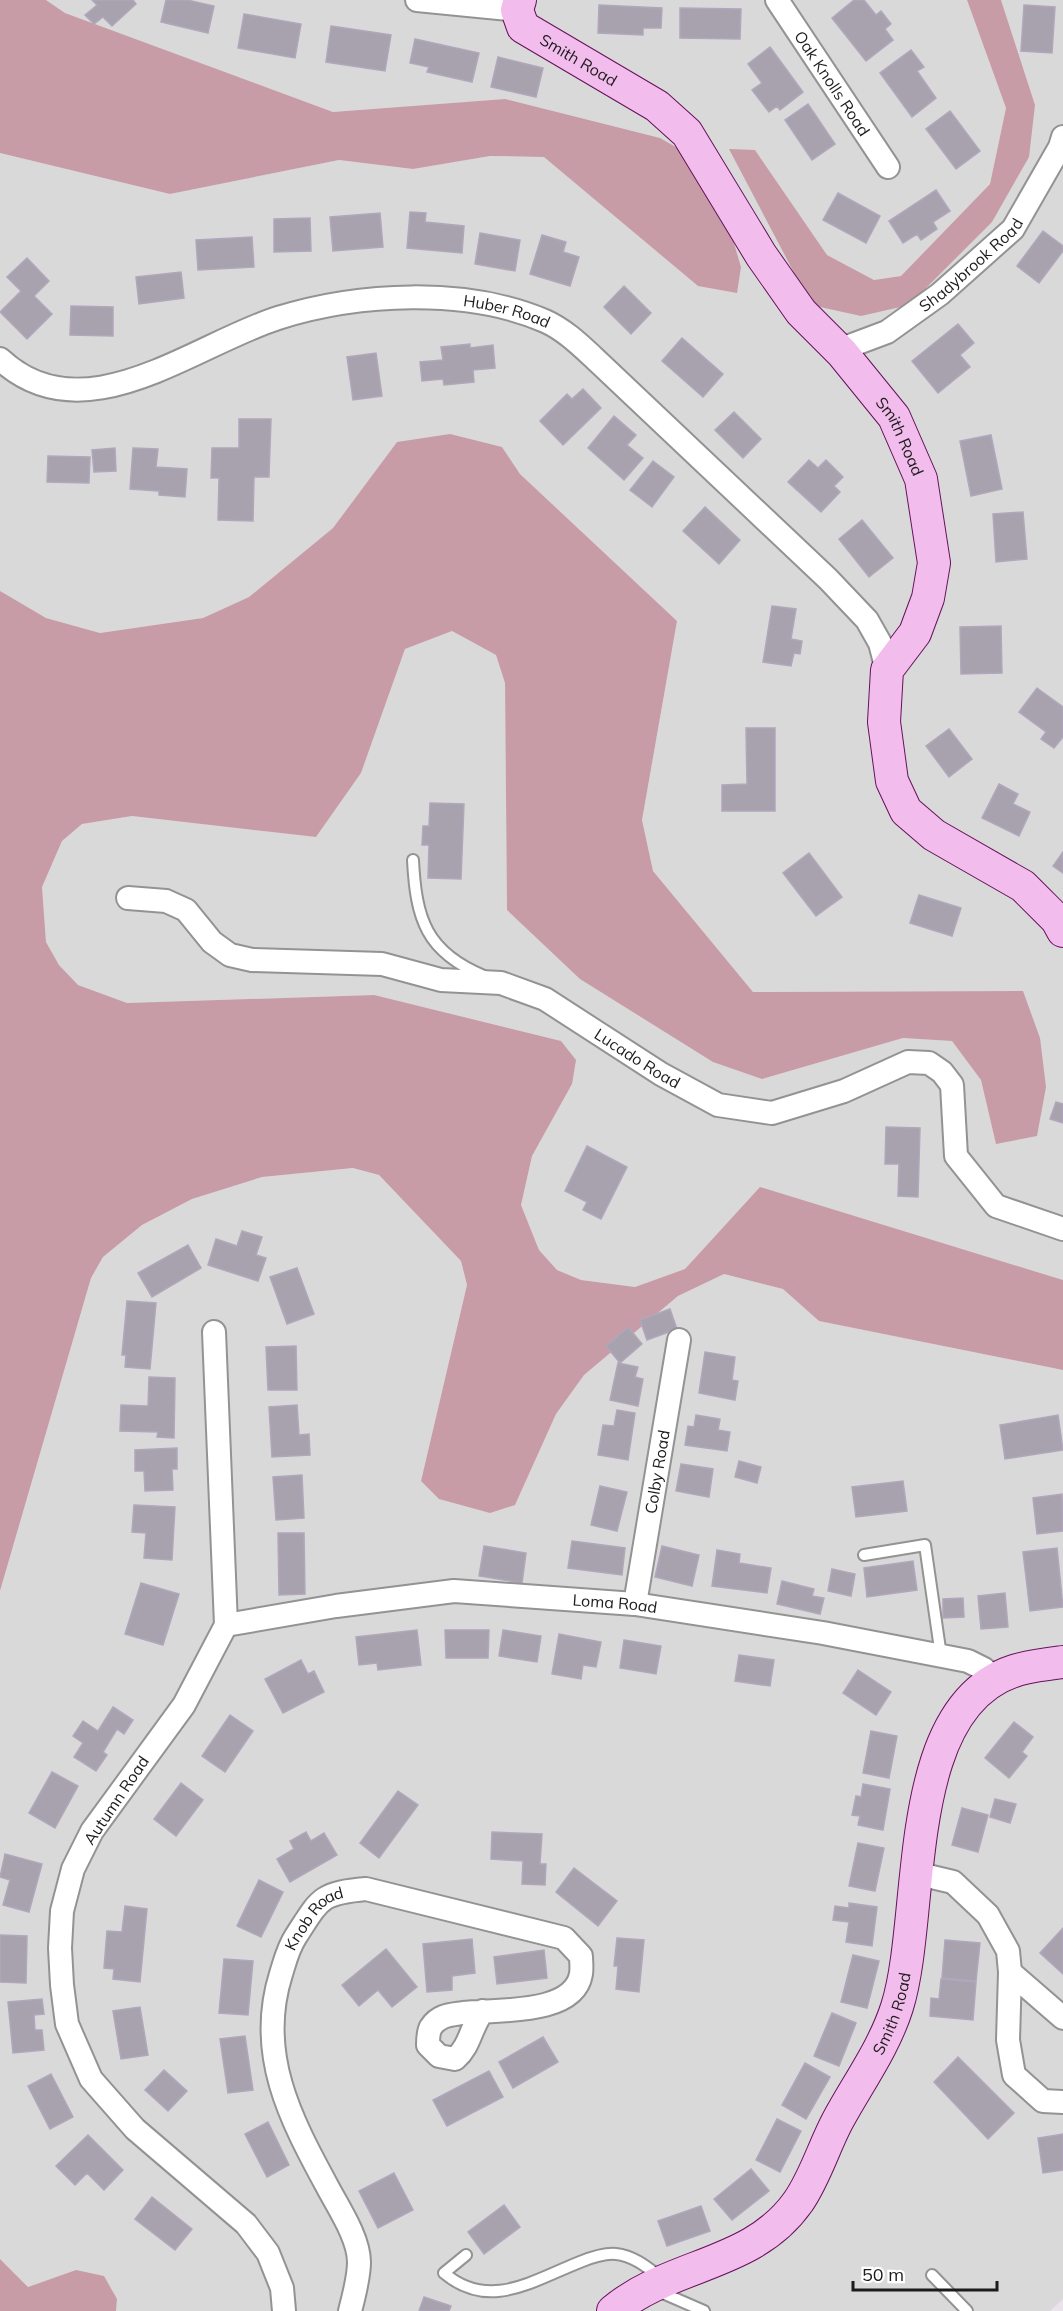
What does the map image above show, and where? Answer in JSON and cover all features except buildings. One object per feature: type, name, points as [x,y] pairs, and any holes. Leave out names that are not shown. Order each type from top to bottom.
[{"type":"street","points":[[417,0],[519,5]]},
{"type":"street","name":"Oak Knolls Road","points":[[777,0],[888,167]]},
{"type":"street","name":"Smith Road","points":[[519,5],[523,27],[528,31],[657,106],[687,133],[774,274],[801,312],[839,350],[894,417],[921,479],[934,563],[928,598],[915,633],[887,670]]},
{"type":"street","name":"Shadybrook Road","points":[[839,350],[887,332],[940,294],[1013,230],[1060,147],[1063,137]]},
{"type":"street","name":"Huber Road","points":[[0,359],[15,373],[36,383],[87,390],[124,384],[276,318],[349,300],[426,297],[475,303],[546,321],[568,334],[828,579],[867,620],[880,643],[887,670]]},
{"type":"street","points":[[887,670],[885,722],[887,752],[892,781],[906,811],[934,835],[1023,886],[1057,920],[1063,931]]},
{"type":"street","name":"Lucado Road","points":[[128,898],[166,901],[186,910],[212,942],[230,955],[252,960],[382,964],[441,980],[501,983],[545,999],[661,1074],[718,1105],[772,1113],[844,1091],[908,1062],[929,1063],[942,1072],[952,1085],[956,1156],[996,1206],[1063,1229]]},
{"type":"street","points":[[214,1332],[226,1625]]},
{"type":"street","name":"Colby Road","points":[[635,1604],[679,1340]]},
{"type":"street","name":"Loma Road","points":[[226,1625],[336,1606],[454,1591],[635,1604],[823,1633],[968,1661],[984,1669],[996,1680]]},
{"type":"street","name":"Autumn Road","points":[[226,1625],[184,1705],[98,1821],[73,1869],[62,1911],[60,1948],[62,1985],[67,2024],[91,2079],[135,2129],[246,2224],[268,2253],[282,2288],[284,2311]]},
{"type":"street","name":"Smith Road","points":[[613,2311],[655,2283],[742,2251],[777,2226],[799,2201],[838,2121],[879,2049],[897,2008],[906,1971],[915,1873],[934,1763],[952,1727],[968,1704],[996,1680],[1012,1671],[1063,1662]]},
{"type":"street","points":[[915,1873],[953,1882],[988,1915],[1008,1951],[1010,1972],[1008,2040],[1014,2074],[1043,2101],[1063,2102]]},
{"type":"street","name":"Knob Road","points":[[350,2311],[359,2260],[348,2225],[314,2162],[282,2094],[271,2047],[274,1996],[289,1948],[319,1900],[339,1892],[366,1889],[564,1938],[581,1956],[581,1976],[569,1995],[551,2005],[483,2011]]},
{"type":"street","points":[[1010,1972],[1063,2018]]},
{"type":"lane","points":[[413,860],[415,897],[429,935],[444,954],[470,970],[501,983]]},
{"type":"lane","points":[[864,1555],[925,1545],[941,1656]]},
{"type":"lane","points":[[466,2255],[444,2273],[458,2286],[477,2294],[504,2294],[588,2259],[614,2253],[635,2259],[655,2283],[704,2311]]},
{"type":"lane","points":[[932,2275],[967,2311]]},
{"type":"shaded area","points":[[0,0],[46,0],[65,13],[333,112],[505,99],[660,138],[681,150],[719,193],[741,267],[737,293],[698,286],[544,157],[490,156],[413,169],[339,160],[170,194],[0,153]]},
{"type":"shaded area","points":[[46,0],[967,0],[1006,108],[990,184],[901,276],[874,280],[827,255],[755,150],[861,316],[992,222],[1035,105],[1001,0],[1063,0],[1063,1280],[760,1187],[685,1269],[635,1287],[581,1280],[557,1270],[539,1250],[521,1205],[532,1156],[572,1084],[374,995],[127,1003],[78,985],[59,965],[46,942],[42,887],[62,841],[82,824],[132,816],[316,837],[361,773],[405,649],[452,631],[496,655],[505,683],[507,910],[762,1079],[903,1038],[952,1041],[981,1080],[996,1143],[1023,991],[753,992],[653,871],[642,820],[677,621],[520,474],[502,447],[397,442],[333,528],[249,597],[203,618],[100,633],[46,618],[2,594],[0,591],[0,153],[170,194],[339,160],[413,169],[490,156],[545,157],[698,286],[505,99],[333,112],[65,13]]},
{"type":"shaded area","points":[[967,0],[1001,0],[1035,105],[1029,157],[992,222],[909,305],[861,316],[811,305],[729,149],[755,150],[827,255],[874,280],[901,276],[990,184],[1006,108]]},
{"type":"shaded area","points":[[450,434],[502,447],[520,474],[677,621],[642,820],[653,871],[753,992],[1023,991],[1040,1038],[1046,1087],[1037,1136],[996,1144],[981,1080],[952,1041],[903,1038],[762,1079],[713,1062],[580,979],[507,910],[505,683],[496,655],[452,631],[405,649],[361,773],[316,837],[132,816],[82,824],[62,841],[42,887],[46,942],[59,965],[78,985],[127,1003],[374,995],[561,1041],[576,1060],[572,1084],[532,1156],[521,1205],[539,1250],[557,1270],[581,1280],[635,1287],[685,1269],[760,1187],[1063,1280],[1063,1370],[819,1321],[783,1289],[724,1274],[678,1296],[584,1375],[556,1414],[515,1505],[490,1513],[439,1499],[421,1481],[467,1285],[461,1261],[379,1175],[353,1168],[262,1177],[192,1199],[142,1225],[103,1257],[91,1278],[0,1591],[0,591],[46,618],[100,633],[203,618],[249,597],[333,528],[397,442]]},
{"type":"shaded area","points":[[353,1168],[379,1175],[461,1261],[467,1285],[421,1481],[515,1505],[556,1414],[584,1375],[678,1296],[724,1274],[783,1289],[819,1321],[1063,1370],[1063,2299],[1050,2311],[116,2311],[117,2299],[76,2270],[28,2287],[0,2259],[0,1591],[91,1278],[103,1257],[142,1225],[192,1199],[262,1177]]},
{"type":"shaded area","points":[[0,2259],[28,2287],[76,2270],[104,2276],[117,2299],[116,2311],[0,2311]]}]
